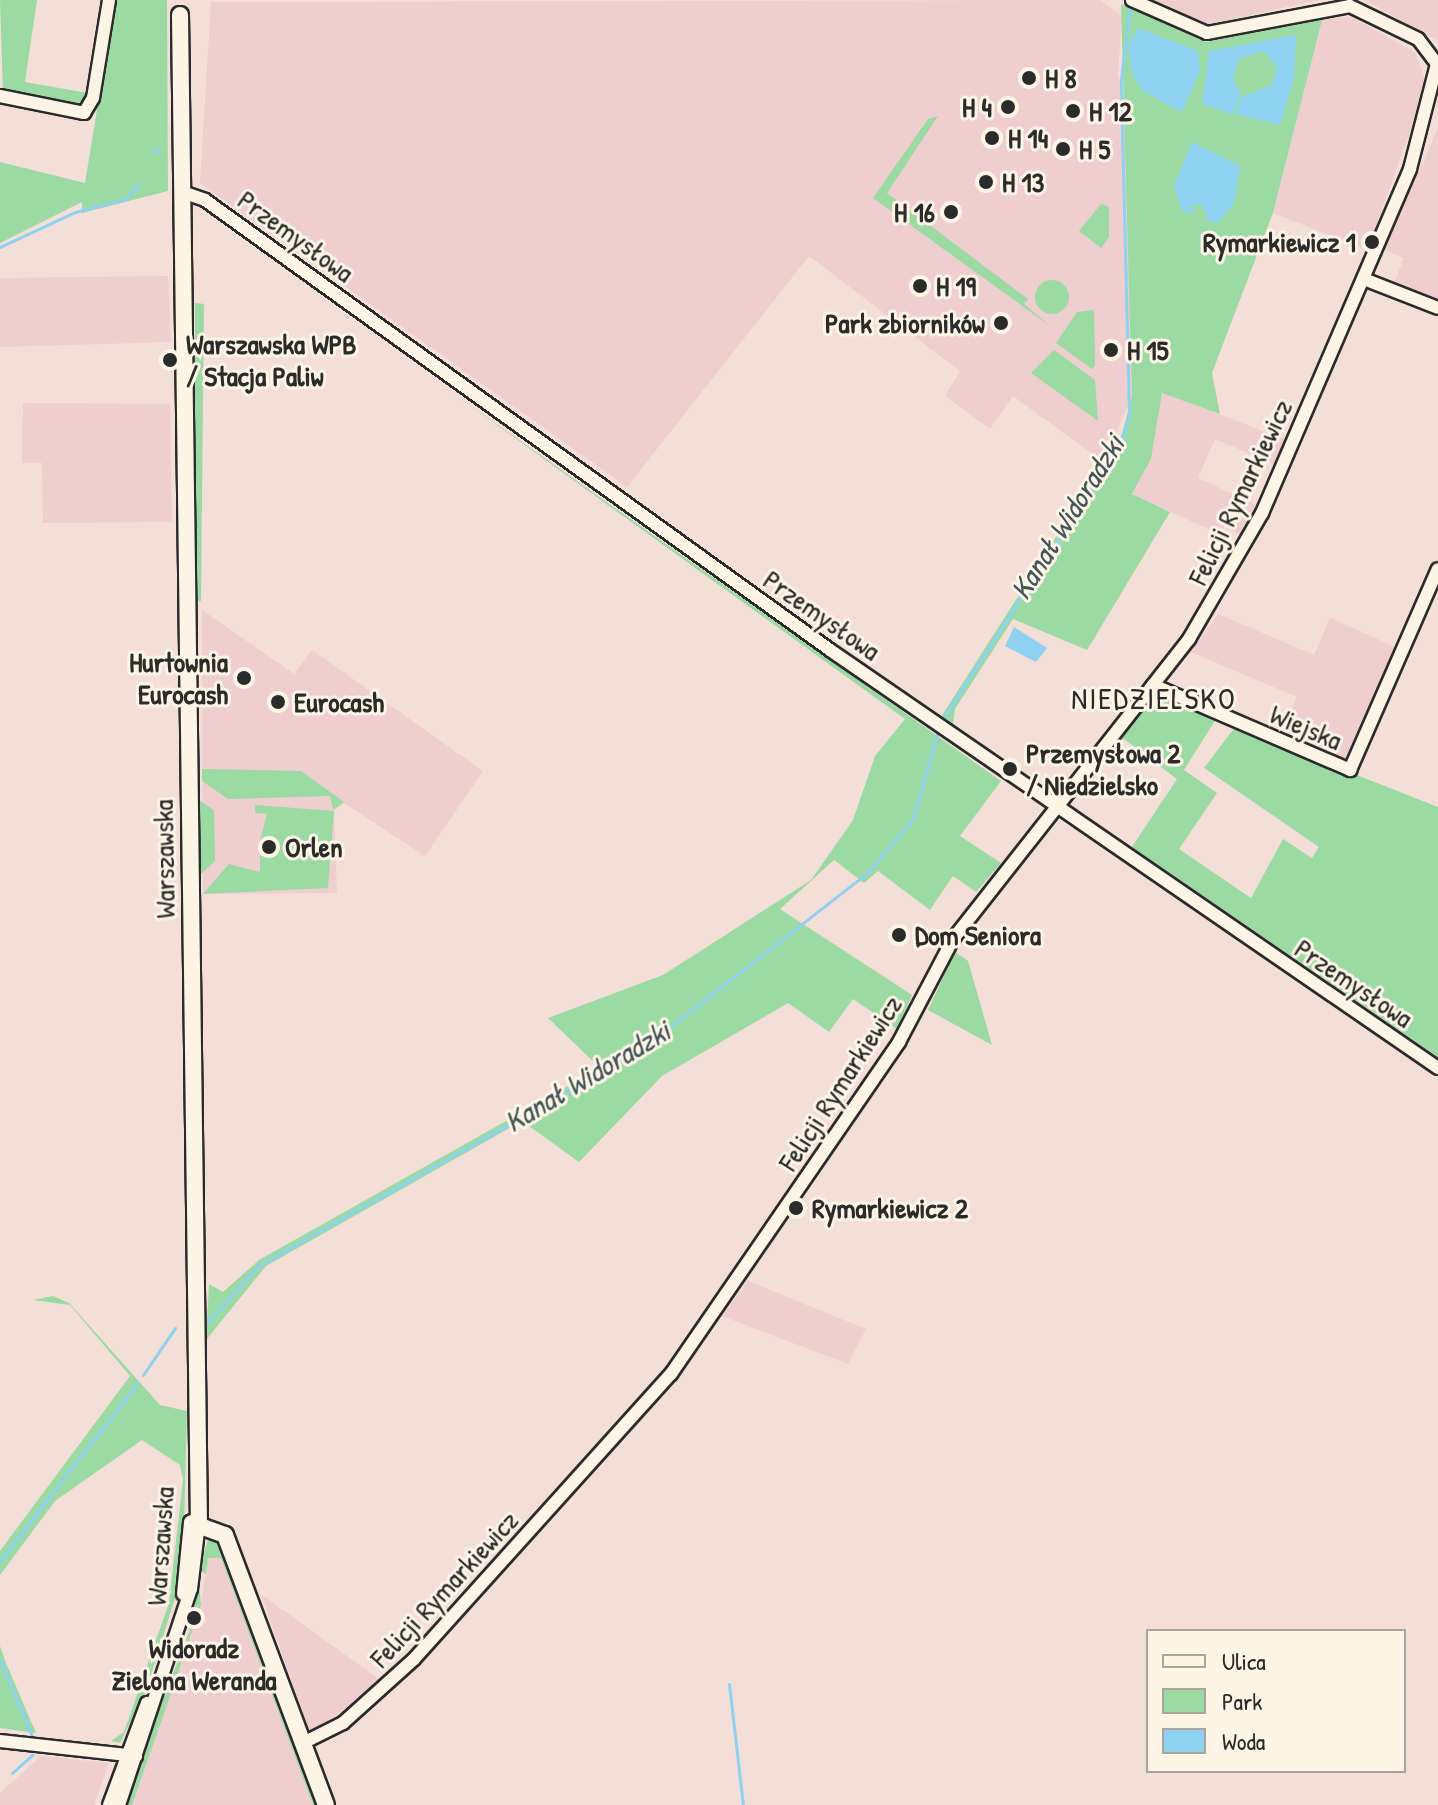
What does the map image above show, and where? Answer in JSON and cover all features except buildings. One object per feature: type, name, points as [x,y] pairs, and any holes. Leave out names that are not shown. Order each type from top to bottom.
[{"type":"main road","name":"Warszawska","points":[[180,8],[185,193],[195,1523]]},
{"type":"main road","points":[[195,1523],[225,1535],[326,1805]]},
{"type":"street","points":[[0,96],[72,115],[91,105],[109,0]]},
{"type":"street","name":"Felicji Rymarkiewicz","points":[[303,1743],[334,1729],[392,1682],[649,1401],[899,1042],[953,939],[1153,685],[1242,552],[1364,279],[1433,99],[1438,70],[1428,47],[1350,6],[1207,33],[1132,0]]},
{"type":"street","name":"Przemysłowa","points":[[185,193],[205,200],[1057,808],[1438,1068]]},
{"type":"street","points":[[1364,279],[1438,308]]},
{"type":"street","name":"Wiejska","points":[[1153,685],[1354,768],[1438,569]]},
{"type":"street","name":"Warszawska","points":[[133,1755],[179,1621],[195,1523]]},
{"type":"street","points":[[0,1741],[133,1755]]},
{"type":"street","points":[[109,1805],[133,1755]]},
{"type":"street","points":[[119,1805],[133,1755]]},
{"type":"shaded area","points":[[1100,0],[1122,16],[1118,76],[1125,99],[1132,396],[1104,462],[1013,396],[990,429],[945,396],[960,371],[809,256],[627,487],[200,183],[211,2]]},
{"type":"shaded area","points":[[1153,0],[1319,0],[1209,24]]},
{"type":"shaded area","points":[[1365,0],[1438,0],[1438,41]]},
{"type":"shaded area","points":[[1351,17],[1415,52],[1427,85],[1367,250],[1273,213],[1322,20]]},
{"type":"shaded area","points":[[1438,128],[1438,300],[1394,283],[1404,258],[1384,250]]},
{"type":"shaded area","points":[[168,276],[171,342],[0,347],[0,278]]},
{"type":"shaded area","points":[[1162,392],[1289,441],[1276,465],[1215,439],[1198,478],[1258,506],[1244,537],[1225,526],[1219,534],[1132,494],[1151,459]]},
{"type":"shaded area","points":[[23,403],[170,404],[172,522],[43,523],[42,463],[22,463]]},
{"type":"shaded area","points":[[202,610],[294,674],[312,650],[483,771],[425,856],[344,803],[334,811],[337,893],[203,894]]},
{"type":"shaded area","points":[[1218,614],[1314,655],[1330,618],[1400,649],[1357,752],[1343,759],[1282,733],[1297,697],[1191,652]]},
{"type":"shaded area","points":[[748,1281],[866,1329],[848,1364],[722,1316]]},
{"type":"shaded area","points":[[208,1557],[221,1557],[313,1805],[132,1805],[201,1604]]},
{"type":"shaded area","points":[[261,1594],[384,1683],[310,1733]]},
{"type":"shaded area","points":[[41,1756],[109,1763],[94,1805],[0,1805],[0,1793]]},
{"type":"green space","points":[[0,0],[37,0],[25,82],[88,93],[85,108],[3,92]]},
{"type":"green space","points":[[115,0],[167,0],[168,191],[82,213],[82,202],[0,243],[0,162],[85,183]]},
{"type":"green space","points":[[1121,4],[1205,42],[1322,20],[1273,213],[1212,373],[1220,414],[1162,393],[1151,459],[1132,494],[1170,512],[1087,650],[1013,619],[955,709],[953,726],[941,717],[1122,434],[1132,396]]},
{"type":"green space","points":[[938,116],[887,193],[1028,299],[1024,304],[1050,326],[873,198],[928,119]]},
{"type":"green space","points":[[1101,204],[1109,207],[1109,237],[1101,248],[1079,231]]},
{"type":"green space","points":[[1052,280],[1064,285],[1069,297],[1064,309],[1052,314],[1040,309],[1035,297],[1040,285]]},
{"type":"green space","points":[[195,303],[204,304],[201,601],[195,600]]},
{"type":"green space","points":[[1094,310],[1095,366],[1092,369],[1056,343],[1077,312]]},
{"type":"green space","points":[[1054,350],[1095,380],[1098,421],[1031,373]]},
{"type":"green space","points":[[444,387],[1001,781],[960,836],[1001,863],[976,892],[953,876],[930,910],[878,871],[864,883],[834,860],[780,909],[912,995],[897,1029],[853,999],[829,1032],[788,1003],[662,1076],[579,1162],[522,1121],[266,1266],[206,1340],[209,1284],[223,1292],[259,1260],[600,1068],[548,1018],[663,975],[811,880],[853,820],[875,756],[905,719]]},
{"type":"green space","points":[[1153,696],[1216,719],[1184,770],[1217,793],[1179,849],[1251,898],[1283,839],[1312,858],[1319,847],[1204,768],[1235,727],[1438,807],[1438,1057],[1132,847],[1177,779],[1124,739],[1116,742]]},
{"type":"green space","points":[[202,769],[301,771],[344,802],[333,810],[330,796],[228,799],[202,781]]},
{"type":"green space","points":[[199,800],[214,810],[215,861],[199,876]]},
{"type":"green space","points":[[255,805],[334,811],[328,888],[203,894],[229,864],[260,872],[260,856],[269,855],[260,841],[267,814],[255,813]]},
{"type":"green space","points":[[955,952],[968,961],[992,1045],[928,1010]]},
{"type":"green space","points":[[53,1296],[69,1303],[160,1405],[187,1411],[184,1528],[178,1589],[146,1690],[120,1743],[111,1741],[124,1732],[169,1603],[183,1480],[180,1465],[142,1440],[55,1501],[0,1575],[0,1551],[130,1376],[70,1305],[33,1300]]},
{"type":"green space","points":[[209,1536],[221,1539],[320,1805],[313,1805],[221,1558],[208,1558],[206,1574],[199,1570]]},
{"type":"green space","points":[[199,1582],[201,1604],[178,1673],[132,1805],[123,1805],[189,1632]]},
{"type":"green space","points":[[0,1646],[6,1663],[36,1733],[0,1728]]},
{"type":"water","points":[[1138,28],[1198,51],[1200,71],[1182,112],[1143,91],[1133,76],[1128,45]]},
{"type":"water","points":[[1296,35],[1294,78],[1280,125],[1235,114],[1242,97],[1272,85],[1277,68],[1264,51],[1239,59],[1233,79],[1241,95],[1232,114],[1202,104],[1209,51]]},
{"type":"water","points":[[1192,142],[1240,166],[1234,203],[1219,222],[1209,222],[1202,205],[1193,205],[1193,215],[1181,209],[1174,186]]},
{"type":"water","points":[[1014,627],[1047,648],[1036,662],[1005,646]]},
{"type":"waterway","name":"Kanał Widoradzki","points":[[942,720],[1121,442],[1129,414],[1121,78],[1130,8]]},
{"type":"waterway","points":[[152,152],[160,149]]},
{"type":"waterway","points":[[0,247],[75,212],[125,199],[139,184]]},
{"type":"waterway","name":"Kanał Widoradzki","points":[[206,1324],[258,1266],[643,1048],[868,872],[913,819],[937,734]]},
{"type":"waterway","name":"Kanał Widoradzki","points":[[143,1375],[175,1328]]},
{"type":"waterway","name":"Kanał Widoradzki","points":[[0,1561],[137,1384]]},
{"type":"waterway","points":[[0,1660],[32,1736]]},
{"type":"waterway","points":[[729,1684],[743,1805]]},
{"type":"waterway","points":[[12,1773],[33,1754]]},
{"type":"place","name":"H 8","points":[[1029,78]]},
{"type":"place","name":"H 4","points":[[1008,107]]},
{"type":"place","name":"H 12","points":[[1073,111]]},
{"type":"place","name":"H 14","points":[[992,138]]},
{"type":"place","name":"H 5","points":[[1063,149]]},
{"type":"place","name":"H 13","points":[[986,182]]},
{"type":"place","name":"H 16","points":[[951,212]]},
{"type":"place","name":"Rymarkiewicz 1","points":[[1372,242]]},
{"type":"place","name":"H 19","points":[[920,286]]},
{"type":"place","name":"Park zbiorników","points":[[1001,323]]},
{"type":"place","name":"H 15","points":[[1111,350]]},
{"type":"place","name":"Warszawska WPB / Stacja Paliw","points":[[170,360]]},
{"type":"place","name":"Hurtownia Eurocash","points":[[244,678]]},
{"type":"place","name":"Eurocash","points":[[278,702]]},
{"type":"place","name":"Przemysłowa 2 / Niedzielsko","points":[[1010,769]]},
{"type":"place","name":"Orlen","points":[[269,847]]},
{"type":"place","name":"Dom Seniora","points":[[899,935]]},
{"type":"place","name":"Rymarkiewicz 2","points":[[796,1208]]},
{"type":"place","name":"Widoradz Zielona Weranda","points":[[194,1618]]},
{"type":"district","name":"NIEDZIELSKO","points":[[1154,698]]}]
